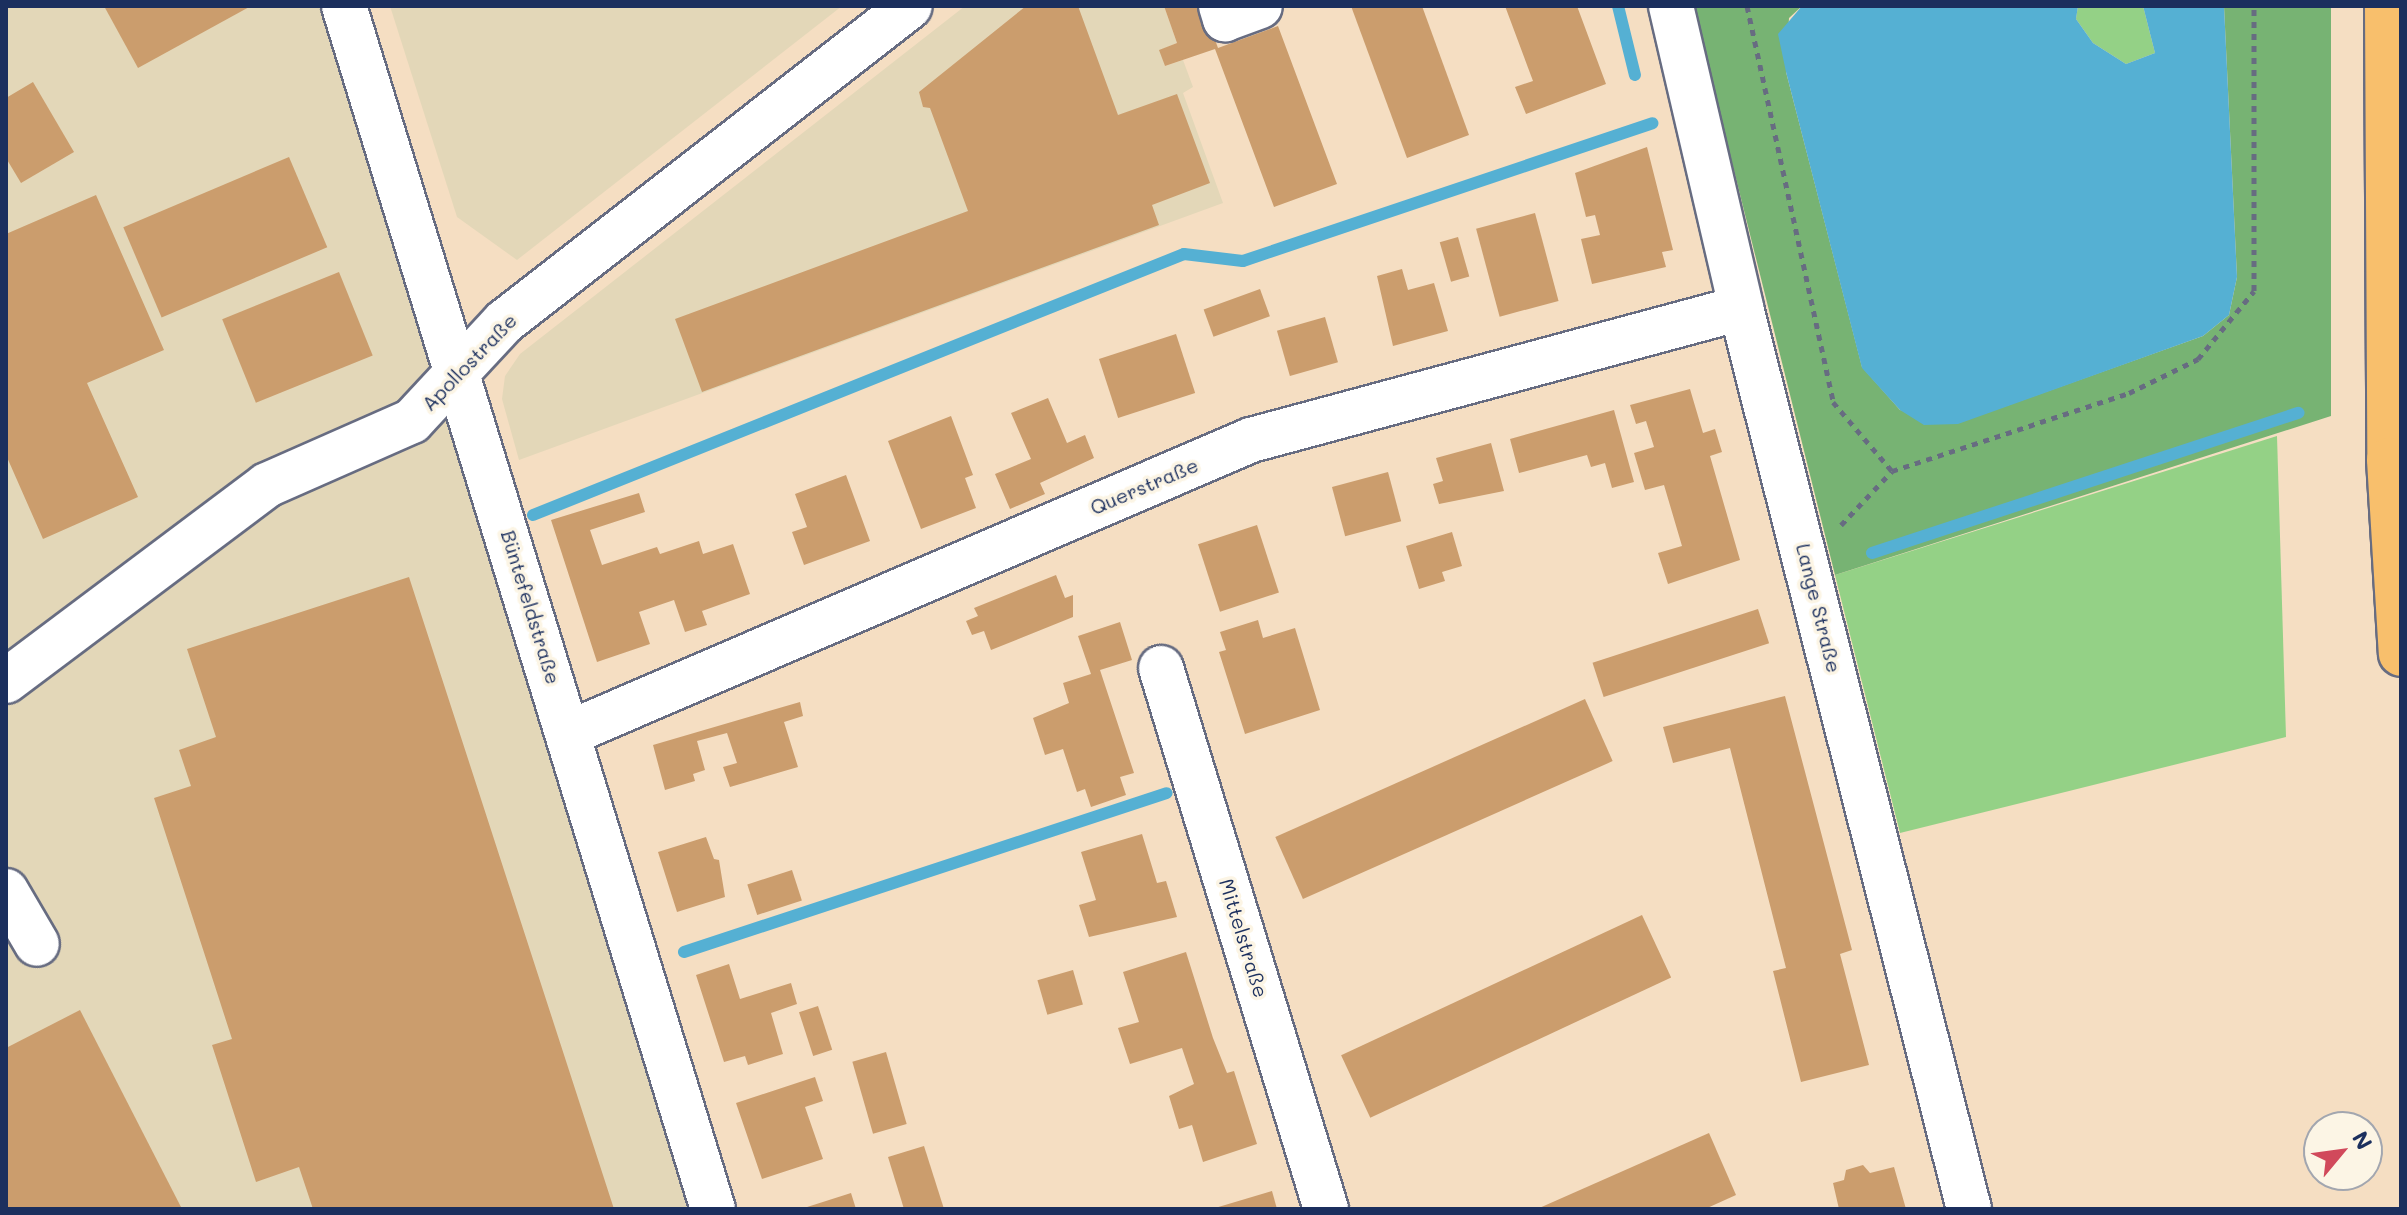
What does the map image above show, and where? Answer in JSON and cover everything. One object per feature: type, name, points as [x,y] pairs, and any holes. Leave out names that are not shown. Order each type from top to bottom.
[{"type":"highway","points":[[2387,6],[2389,460],[2401,654]]},
{"type":"street","name":"Büntefeldstraße","points":[[344,6],[459,370],[713,1209]]},
{"type":"street","name":"Apollostraße","points":[[6,681],[267,485],[412,421],[504,322],[910,6]]},
{"type":"street","points":[[1221,6],[1225,19],[1260,6]]},
{"type":"street","name":"Lange Straße","points":[[1671,6],[1741,308],[1969,1209]]},
{"type":"street","name":"Querstraße","points":[[569,733],[1251,440],[1741,308]]},
{"type":"street","name":"Mittelstraße","points":[[1161,668],[1326,1209]]},
{"type":"street","points":[[6,891],[37,944]]},
{"type":"path","points":[[1747,6],[1833,402],[1892,471]]},
{"type":"path","points":[[1803,547],[1830,538],[1892,471],[2129,393],[2198,359],[2254,291],[2254,6]]},
{"type":"shaded area","points":[[6,6],[320,6],[692,1209],[6,1209]]},
{"type":"shaded area","points":[[390,6],[842,6],[517,260],[457,217]]},
{"type":"shaded area","points":[[965,6],[1164,6],[1177,43],[1160,50],[1165,66],[1183,60],[1193,87],[1183,93],[1223,203],[519,460],[502,399],[505,376],[520,354]]},
{"type":"green space","points":[[1693,6],[1802,6],[1789,18],[1786,72],[1862,367],[1900,410],[1958,423],[2203,336],[2229,315],[2237,277],[2224,6],[2331,6],[2331,416],[1835,575]]},
{"type":"green space","points":[[2078,6],[2143,6],[2155,53],[2126,64],[2093,43],[2076,19]]},
{"type":"green space","points":[[2277,436],[2286,737],[1900,833],[1835,575]]},
{"type":"water","points":[[1802,6],[2078,6],[2076,19],[2093,43],[2126,64],[2155,53],[2143,6],[2224,6],[2237,277],[2229,315],[2203,336],[1958,424],[1924,425],[1900,410],[1862,368],[1786,72],[1778,34]]},
{"type":"building","points":[[104,6],[251,6],[138,68]]},
{"type":"building","points":[[1026,6],[1078,6],[1118,115],[1177,94],[1210,183],[1152,205],[1159,225],[702,392],[675,319],[968,211],[930,108],[923,107],[919,92]]},
{"type":"building","points":[[1164,6],[1203,6],[1218,48],[1278,26],[1337,184],[1274,207],[1215,49],[1165,66],[1159,50],[1177,43]]},
{"type":"building","points":[[1351,6],[1422,6],[1469,135],[1407,158]]},
{"type":"building","points":[[1505,6],[1577,6],[1606,84],[1526,114],[1515,87],[1533,81]]},
{"type":"building","points":[[33,82],[74,152],[21,183],[6,158],[6,98]]},
{"type":"building","points":[[1647,147],[1673,250],[1662,252],[1666,267],[1592,284],[1581,239],[1600,235],[1595,215],[1586,217],[1575,173]]},
{"type":"building","points":[[289,157],[327,247],[162,318],[123,227]]},
{"type":"building","points":[[96,195],[164,350],[87,383],[138,497],[43,539],[6,455],[6,234]]},
{"type":"building","points":[[1535,213],[1559,301],[1500,317],[1476,229]]},
{"type":"building","points":[[1458,237],[1469,276],[1451,282],[1440,242]]},
{"type":"building","points":[[1402,269],[1408,290],[1434,283],[1448,331],[1393,346],[1377,276]]},
{"type":"building","points":[[339,272],[373,355],[256,403],[222,319]]},
{"type":"building","points":[[1260,289],[1270,316],[1214,337],[1204,310]]},
{"type":"building","points":[[1325,317],[1338,362],[1290,376],[1277,331]]},
{"type":"building","points":[[1176,334],[1195,393],[1118,418],[1099,359]]},
{"type":"building","points":[[1690,389],[1703,433],[1715,429],[1722,452],[1710,456],[1740,560],[1668,584],[1658,553],[1682,546],[1664,485],[1645,490],[1634,453],[1654,447],[1646,421],[1636,424],[1630,405]]},
{"type":"building","points":[[1048,398],[1067,443],[1085,435],[1094,458],[1040,483],[1045,494],[1010,509],[995,474],[1031,459],[1011,413]]},
{"type":"building","points":[[1614,410],[1634,482],[1612,488],[1605,463],[1591,467],[1587,455],[1519,473],[1510,439]]},
{"type":"building","points":[[951,416],[973,475],[965,478],[976,508],[921,529],[888,441]]},
{"type":"building","points":[[1491,443],[1504,491],[1439,504],[1433,484],[1443,481],[1436,458]]},
{"type":"building","points":[[1388,472],[1401,521],[1345,536],[1332,487]]},
{"type":"building","points":[[846,475],[870,541],[804,565],[792,532],[807,527],[795,494]]},
{"type":"building","points":[[639,493],[645,512],[590,530],[602,565],[657,547],[660,554],[699,541],[703,554],[733,544],[750,594],[702,611],[707,625],[685,632],[674,600],[639,612],[650,644],[597,662],[551,520]]},
{"type":"building","points":[[1257,525],[1279,593],[1220,612],[1198,544]]},
{"type":"building","points":[[1452,532],[1462,566],[1442,572],[1445,581],[1419,589],[1406,546]]},
{"type":"building","points":[[1056,575],[1065,598],[1073,595],[1073,617],[991,650],[984,631],[972,635],[966,621],[978,616],[974,608]]},
{"type":"building","points":[[409,577],[614,1209],[313,1209],[299,1167],[256,1182],[212,1045],[232,1039],[154,798],[191,786],[179,750],[216,737],[187,649]]},
{"type":"building","points":[[1758,609],[1769,643],[1604,697],[1593,663]]},
{"type":"building","points":[[1258,620],[1263,638],[1295,628],[1320,710],[1245,734],[1219,652],[1226,650],[1220,632]]},
{"type":"building","points":[[1120,622],[1132,660],[1100,670],[1134,773],[1120,777],[1126,795],[1091,807],[1085,789],[1077,792],[1063,749],[1045,755],[1033,718],[1069,703],[1063,683],[1091,674],[1078,636]]},
{"type":"building","points":[[1785,696],[1852,950],[1840,954],[1869,1065],[1801,1082],[1773,971],[1786,968],[1730,748],[1673,763],[1663,727]]},
{"type":"building","points":[[1585,699],[1613,761],[1303,899],[1275,837]]},
{"type":"building","points":[[800,702],[803,716],[784,722],[798,767],[730,787],[723,767],[737,763],[727,733],[697,741],[705,770],[693,774],[695,781],[665,790],[653,745]]},
{"type":"building","points":[[1142,834],[1157,883],[1166,881],[1177,917],[1089,937],[1079,905],[1096,900],[1081,852]]},
{"type":"building","points":[[706,837],[714,859],[719,860],[725,897],[677,912],[658,852]]},
{"type":"building","points":[[792,870],[802,900],[757,915],[747,885]]},
{"type":"building","points":[[1642,915],[1671,978],[1370,1118],[1341,1055]]},
{"type":"building","points":[[1186,952],[1213,1038],[1227,1073],[1234,1071],[1257,1144],[1203,1162],[1192,1125],[1179,1129],[1169,1096],[1194,1084],[1182,1048],[1130,1064],[1118,1028],[1139,1022],[1123,972]]},
{"type":"building","points":[[729,964],[740,999],[791,983],[797,1004],[771,1013],[783,1054],[748,1065],[745,1056],[724,1062],[696,975]]},
{"type":"building","points":[[1073,970],[1083,1005],[1047,1015],[1037,980]]},
{"type":"building","points":[[818,1006],[832,1050],[813,1056],[799,1012]]},
{"type":"building","points":[[80,1010],[182,1209],[6,1209],[6,1048]]},
{"type":"building","points":[[886,1052],[907,1124],[873,1134],[852,1062]]},
{"type":"building","points":[[815,1077],[823,1101],[805,1107],[823,1159],[762,1179],[736,1103]]},
{"type":"building","points":[[1709,1133],[1736,1195],[1705,1209],[1537,1209]]},
{"type":"building","points":[[924,1146],[944,1209],[904,1209],[888,1157]]},
{"type":"building","points":[[1863,1165],[1870,1173],[1894,1167],[1906,1209],[1839,1209],[1833,1183],[1844,1180],[1846,1170]]},
{"type":"building","points":[[1272,1191],[1277,1209],[1215,1209],[1215,1208]]},
{"type":"building","points":[[851,1193],[856,1209],[804,1209],[804,1208]]},
{"type":"waterway","points":[[1618,6],[1635,75]]},
{"type":"waterway","points":[[533,515],[1184,254],[1243,261],[1652,123]]},
{"type":"waterway","points":[[1872,553],[2299,413]]},
{"type":"waterway","points":[[684,952],[1167,793]]}]
